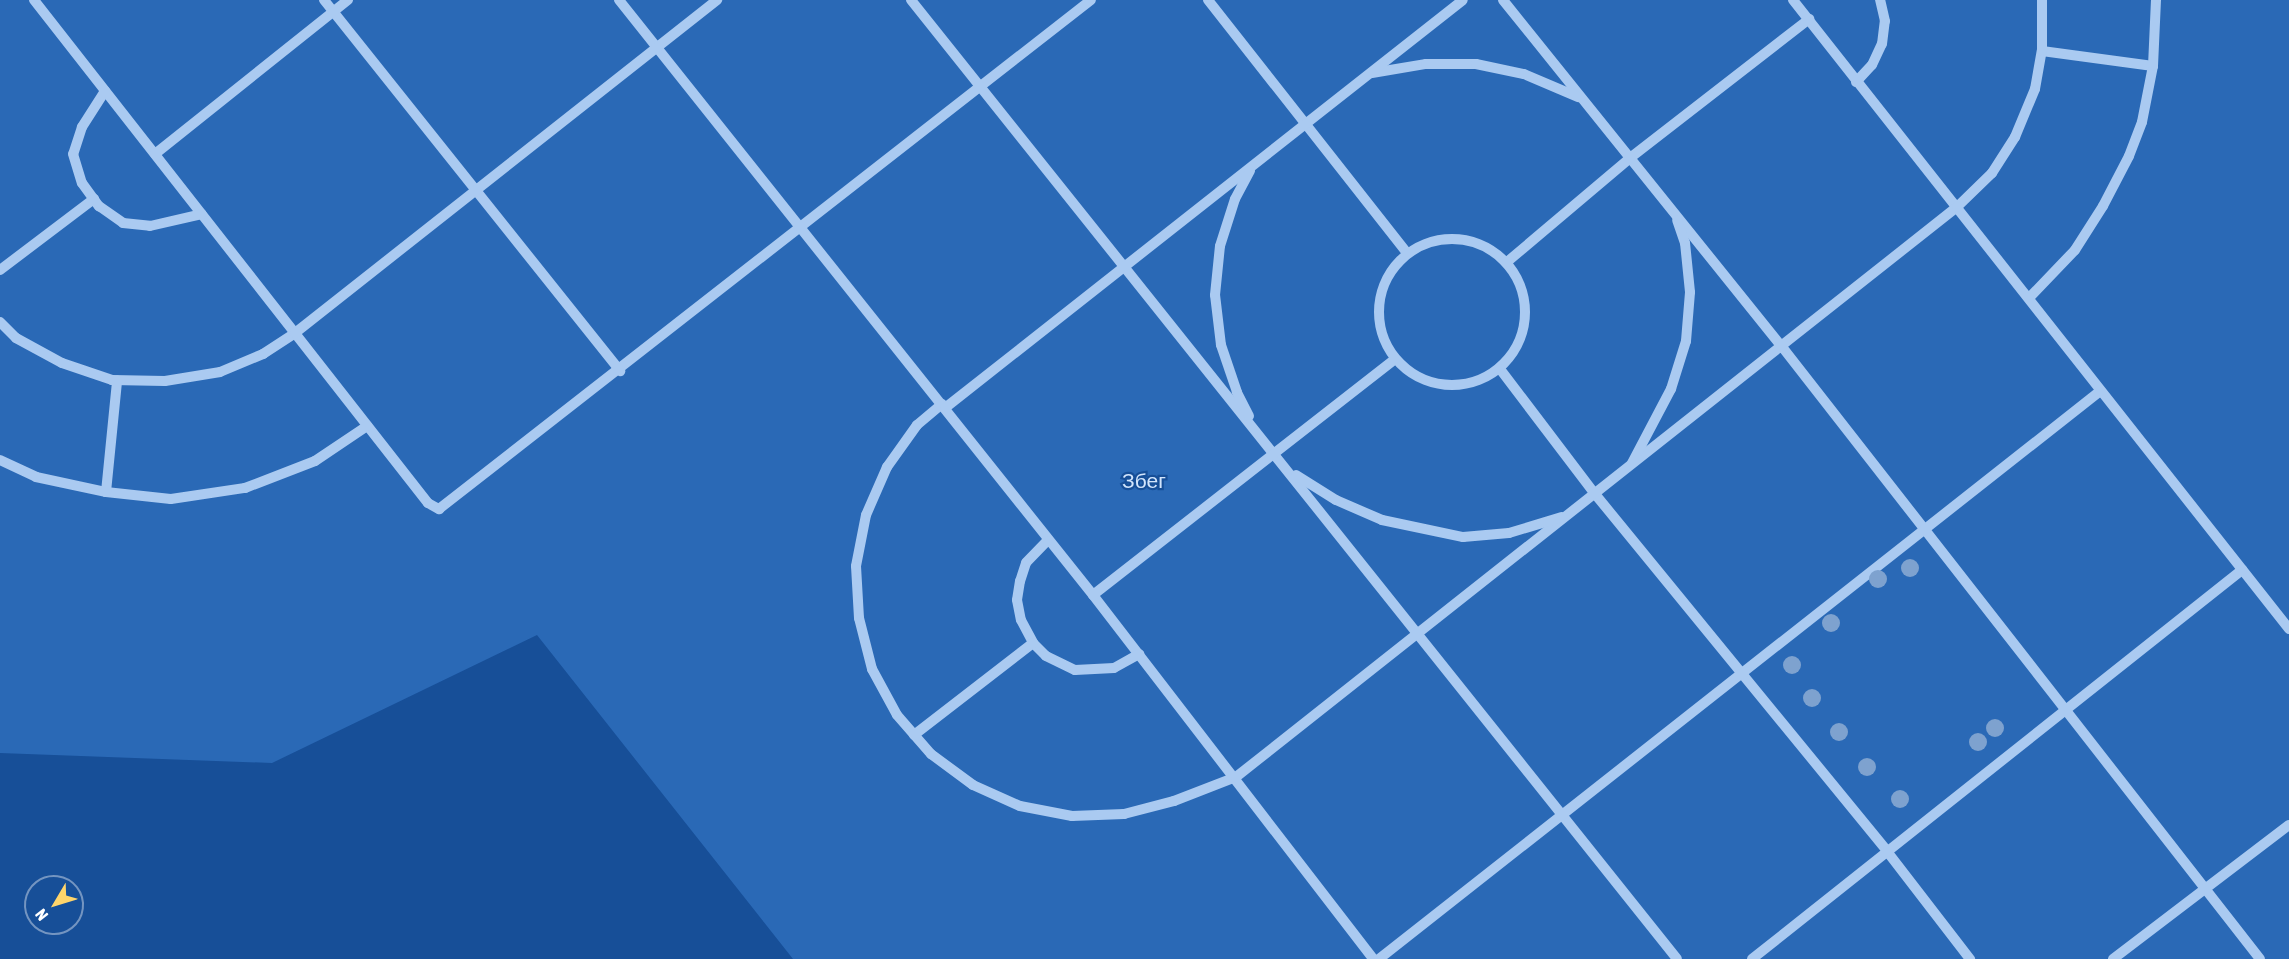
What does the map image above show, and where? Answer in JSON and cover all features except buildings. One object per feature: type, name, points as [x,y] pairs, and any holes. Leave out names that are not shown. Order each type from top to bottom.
[{"type":"lane","points":[[34,0],[429,504],[439,509],[620,371],[1091,0]]},
{"type":"lane","points":[[324,0],[620,371]]},
{"type":"lane","points":[[155,154],[348,0]]},
{"type":"lane","points":[[619,0],[944,406],[1047,541],[1236,777],[1373,959]]},
{"type":"lane","points":[[0,322],[16,338],[62,363],[117,381],[165,381],[220,372],[263,354],[295,333],[717,0]]},
{"type":"lane","points":[[911,0],[1274,453],[1559,815],[1677,959]]},
{"type":"lane","points":[[1208,0],[1304,126],[1407,253]]},
{"type":"lane","points":[[1463,0],[1124,267],[917,425],[887,467],[866,515],[856,566],[859,618],[872,669],[897,715],[914,735],[931,754],[973,785],[1020,806],[1072,816],[1124,814],[1174,801],[1236,777],[1419,636],[1958,207],[1992,174],[2015,137],[2035,89],[2042,51],[2042,0]]},
{"type":"lane","points":[[1503,0],[1783,348],[2260,959]]},
{"type":"lane","points":[[1794,0],[1856,82],[2029,298],[2099,392],[2289,629]]},
{"type":"lane","points":[[1856,82],[1872,65],[1882,44],[1885,21],[1880,0]]},
{"type":"lane","points":[[2029,298],[2075,250],[2103,206],[2142,122],[2152,66],[2156,0]]},
{"type":"lane","points":[[1507,262],[1630,158],[1809,20]]},
{"type":"lane","points":[[2042,51],[2152,66]]},
{"type":"lane","points":[[1372,73],[1426,64],[1476,64],[1524,74],[1580,98]]},
{"type":"lane","points":[[105,91],[82,127],[73,154],[81,183],[94,199],[123,222],[141,225],[202,214]]},
{"type":"lane","points":[[1254,165],[1234,199],[1220,246],[1215,296],[1221,345],[1237,392],[1262,440]]},
{"type":"lane","points":[[0,270],[94,199]]},
{"type":"lane","points":[[1631,465],[1671,389],[1686,342],[1690,292],[1685,243],[1675,214]]},
{"type":"lane","points":[[1458,238],[1485,245],[1507,262],[1522,288],[1526,317],[1519,345],[1500,369],[1474,383],[1446,386],[1418,378],[1395,359],[1381,333],[1378,304],[1387,275],[1407,253],[1431,241],[1458,238]]},
{"type":"lane","points":[[1093,596],[1395,359]]},
{"type":"lane","points":[[1500,369],[1595,494],[1886,850],[1970,959]]},
{"type":"lane","points":[[106,492],[117,381]]},
{"type":"lane","points":[[1378,959],[2099,392]]},
{"type":"lane","points":[[0,460],[36,477],[106,492],[171,499],[245,488],[315,461],[367,426]]},
{"type":"lane","points":[[1285,468],[1328,496],[1382,520],[1463,537],[1517,531],[1570,514]]},
{"type":"lane","points":[[1047,541],[1026,563],[1017,600],[1021,620],[1033,643],[1052,660],[1075,670],[1114,668],[1139,654]]},
{"type":"lane","points":[[1752,959],[1886,850],[2242,570]]},
{"type":"lane","points":[[914,735],[1033,643]]},
{"type":"lane","points":[[2113,959],[2289,825]]},
{"type":"green space","name":"Збег","points":[[0,0],[2289,0],[2289,959],[793,959],[537,635],[272,763],[0,753]]}]
